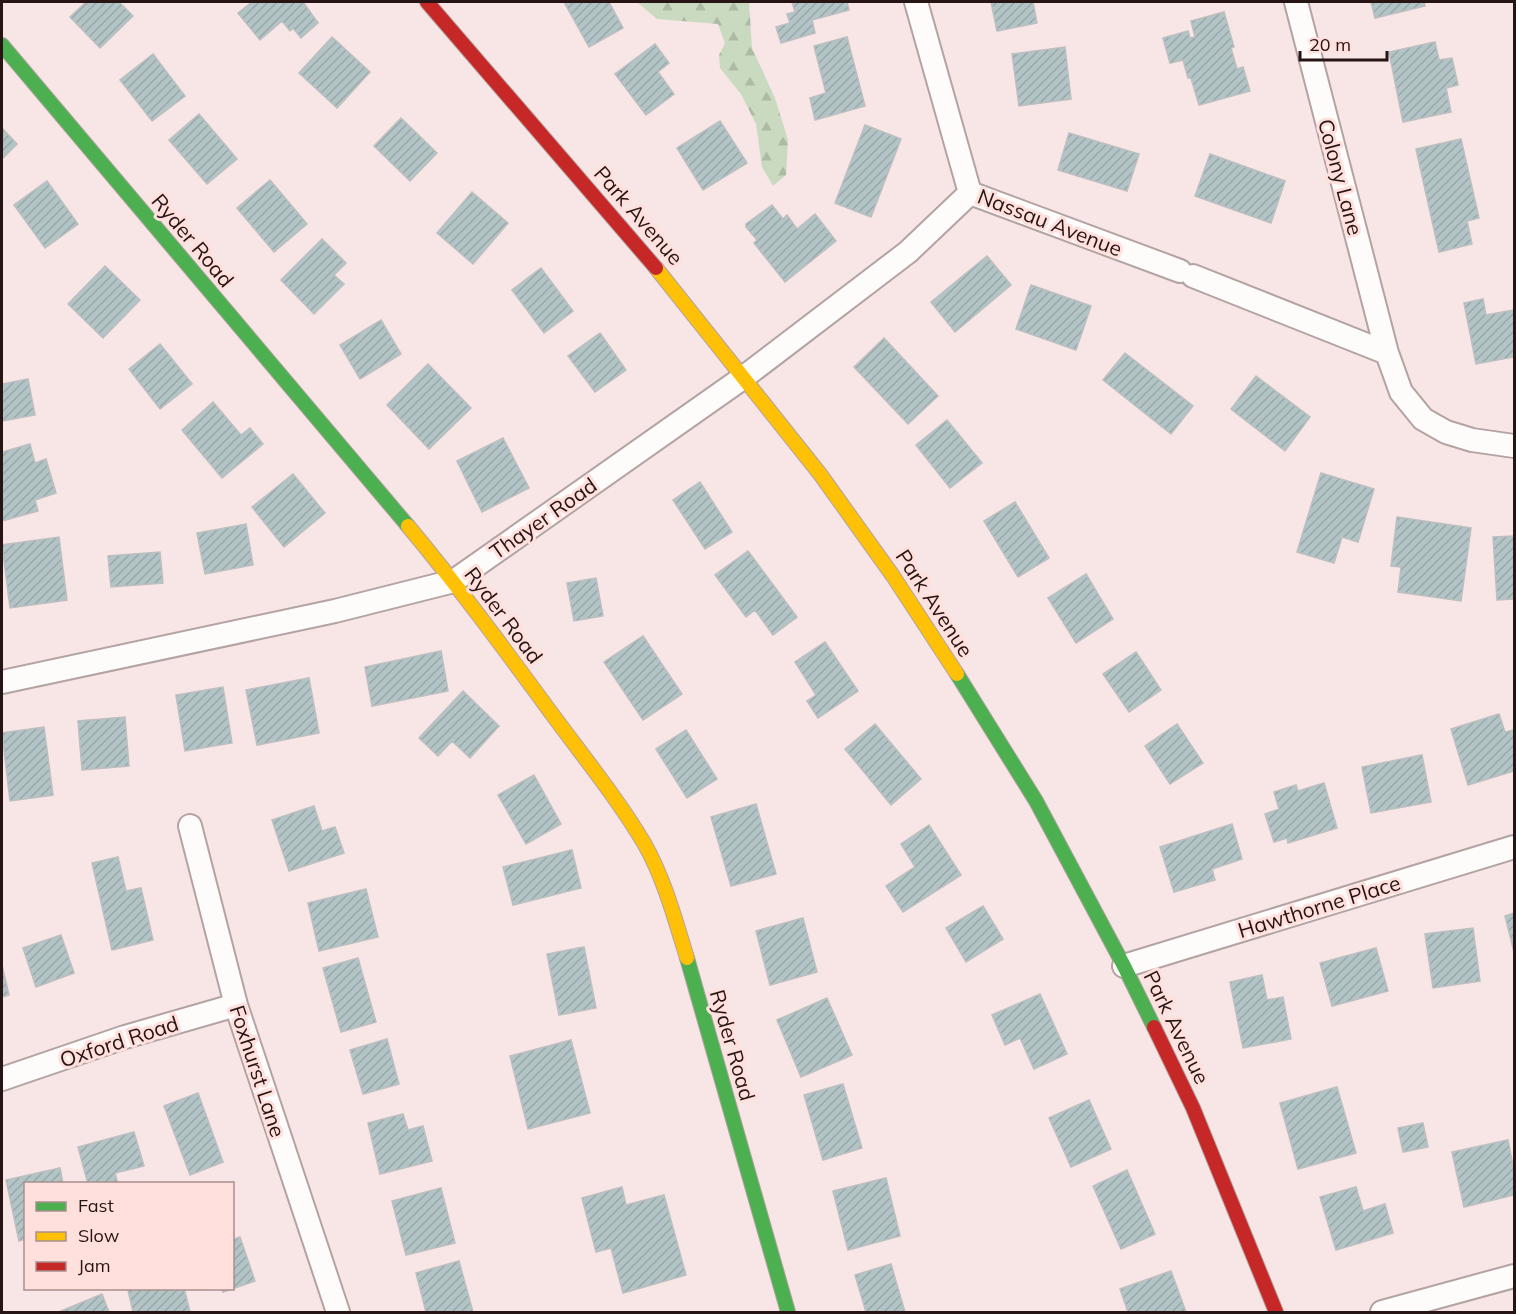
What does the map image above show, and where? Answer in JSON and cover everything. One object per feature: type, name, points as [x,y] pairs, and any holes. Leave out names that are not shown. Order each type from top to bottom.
[{"type":"street","name":"Park Avenue","points":[[427,2],[677,292],[820,474],[893,576],[938,644],[1036,801],[1124,966],[1193,1108],[1276,1312]]},
{"type":"street","name":"Nassau Avenue","points":[[916,2],[970,193],[1187,273],[1387,353]]},
{"type":"street","name":"Colony Lane","points":[[1296,2],[1387,353]]},
{"type":"street","name":"Ryder Road","points":[[2,45],[454,581],[593,770],[644,844],[675,918],[788,1312]]},
{"type":"street","name":"Thayer Road","points":[[2,682],[335,611],[454,581],[744,377],[908,252],[970,193]]},
{"type":"street","points":[[1387,353],[1401,392],[1423,419],[1446,432],[1463,438],[1515,446]]},
{"type":"street","name":"Foxhurst Lane","points":[[190,826],[236,1005],[338,1312]]},
{"type":"street","name":"Hawthorne Place","points":[[1124,966],[1515,847]]},
{"type":"street","name":"Oxford Road","points":[[2,1079],[125,1037],[236,1005]]},
{"type":"street","points":[[1382,1312],[1515,1276]]},
{"type":"green space","points":[[637,2],[749,2],[752,48],[775,98],[788,140],[786,175],[773,186],[762,167],[756,124],[741,94],[720,68],[719,55],[725,43],[718,24],[657,19]]},
{"type":"building","points":[[86,2],[119,2],[133,16],[100,48],[70,17]]},
{"type":"building","points":[[252,2],[303,2],[318,23],[301,38],[293,28],[290,31],[282,21],[260,40],[238,13]]},
{"type":"building","points":[[564,2],[609,2],[623,28],[589,47]]},
{"type":"building","points":[[792,2],[847,2],[849,10],[812,20],[815,33],[781,43],[776,27],[790,23],[787,14],[795,12]]},
{"type":"building","points":[[991,2],[1033,2],[1037,23],[997,31]]},
{"type":"building","points":[[1371,2],[1424,2],[1425,6],[1375,18]]},
{"type":"building","points":[[1224,12],[1234,47],[1231,48],[1237,69],[1243,67],[1250,91],[1199,105],[1183,60],[1170,63],[1163,38],[1188,31],[1190,38],[1195,37],[1191,21]]},
{"type":"building","points":[[332,37],[370,72],[337,108],[299,73]]},
{"type":"building","points":[[847,37],[865,106],[815,120],[810,98],[826,93],[814,46]]},
{"type":"building","points":[[1435,42],[1439,60],[1452,58],[1458,85],[1446,88],[1451,112],[1403,122],[1389,52]]},
{"type":"building","points":[[655,44],[669,63],[658,72],[674,94],[646,115],[615,74]]},
{"type":"building","points":[[1065,47],[1071,99],[1019,106],[1012,54]]},
{"type":"building","points":[[153,54],[185,96],[152,121],[120,80]]},
{"type":"building","points":[[199,114],[237,159],[207,184],[169,140]]},
{"type":"building","points":[[401,118],[437,153],[410,181],[374,146]]},
{"type":"building","points":[[720,121],[747,163],[703,190],[677,148]]},
{"type":"building","points":[[865,125],[901,139],[871,217],[835,203]]},
{"type":"building","points":[[2,128],[17,144],[2,159]]},
{"type":"building","points":[[1069,133],[1139,154],[1127,191],[1058,170]]},
{"type":"building","points":[[1461,139],[1479,218],[1467,221],[1472,244],[1439,252],[1416,149]]},
{"type":"building","points":[[1210,154],[1285,181],[1271,223],[1195,196]]},
{"type":"building","points":[[270,180],[307,224],[274,252],[237,208]]},
{"type":"building","points":[[47,181],[78,224],[45,248],[14,205]]},
{"type":"building","points":[[472,192],[508,223],[473,264],[437,233]]},
{"type":"building","points":[[772,205],[783,219],[787,215],[797,229],[815,214],[836,241],[785,282],[754,243],[757,240],[746,227],[746,224]]},
{"type":"building","points":[[322,239],[346,263],[334,275],[344,284],[314,314],[281,280]]},
{"type":"building","points":[[987,256],[1011,285],[955,332],[931,302]]},
{"type":"building","points":[[105,266],[140,300],[103,338],[68,304]]},
{"type":"building","points":[[541,268],[573,311],[544,333],[512,290]]},
{"type":"building","points":[[1031,285],[1091,306],[1076,350],[1016,329]]},
{"type":"building","points":[[1483,299],[1486,315],[1514,310],[1514,357],[1476,364],[1464,303]]},
{"type":"building","points":[[381,320],[401,354],[360,379],[340,345]]},
{"type":"building","points":[[600,333],[626,370],[595,392],[568,356]]},
{"type":"building","points":[[884,338],[938,396],[908,424],[854,367]]},
{"type":"building","points":[[160,344],[192,384],[160,409],[129,369]]},
{"type":"building","points":[[1125,353],[1193,406],[1171,434],[1103,380]]},
{"type":"building","points":[[428,364],[471,408],[429,449],[387,405]]},
{"type":"building","points":[[1256,376],[1310,417],[1285,451],[1231,409]]},
{"type":"building","points":[[28,379],[35,415],[2,421],[2,384]]},
{"type":"building","points":[[213,402],[241,435],[250,428],[263,444],[222,478],[182,430]]},
{"type":"building","points":[[947,420],[982,463],[950,488],[916,445]]},
{"type":"building","points":[[503,438],[529,488],[482,512],[457,461]]},
{"type":"building","points":[[30,444],[35,463],[46,459],[56,493],[35,500],[38,511],[2,521],[2,452]]},
{"type":"building","points":[[1321,473],[1374,489],[1358,542],[1342,537],[1334,563],[1297,552]]},
{"type":"building","points":[[293,474],[325,513],[284,547],[252,507]]},
{"type":"building","points":[[700,482],[732,532],[705,549],[673,500]]},
{"type":"building","points":[[1015,502],[1049,558],[1018,577],[984,521]]},
{"type":"building","points":[[1397,517],[1471,528],[1461,601],[1398,592],[1401,567],[1391,566]]},
{"type":"building","points":[[246,524],[253,565],[205,574],[197,533]]},
{"type":"building","points":[[1514,536],[1514,599],[1497,600],[1493,537]]},
{"type":"building","points":[[59,537],[67,600],[10,608],[2,545]]},
{"type":"building","points":[[748,551],[797,617],[773,635],[755,610],[746,617],[715,575]]},
{"type":"building","points":[[160,552],[163,583],[111,587],[108,556]]},
{"type":"building","points":[[1086,574],[1113,619],[1076,643],[1048,598]]},
{"type":"building","points":[[596,578],[603,616],[574,621],[567,583]]},
{"type":"building","points":[[643,636],[682,694],[643,720],[604,662]]},
{"type":"building","points":[[825,642],[858,691],[818,718],[807,701],[816,695],[795,662]]},
{"type":"building","points":[[441,651],[448,691],[372,706],[365,667]]},
{"type":"building","points":[[1136,652],[1161,690],[1129,712],[1103,674]]},
{"type":"building","points":[[309,678],[319,733],[257,745],[246,690]]},
{"type":"building","points":[[223,687],[232,743],[185,751],[176,695]]},
{"type":"building","points":[[463,691],[499,726],[470,758],[452,741],[438,756],[419,738]]},
{"type":"building","points":[[1499,714],[1505,732],[1514,730],[1514,771],[1468,785],[1451,729]]},
{"type":"building","points":[[125,717],[129,766],[82,770],[78,721]]},
{"type":"building","points":[[875,724],[921,779],[891,805],[845,749]]},
{"type":"building","points":[[1177,724],[1203,763],[1170,784],[1145,746]]},
{"type":"building","points":[[44,727],[53,795],[10,801],[2,733]]},
{"type":"building","points":[[686,730],[717,779],[687,798],[656,749]]},
{"type":"building","points":[[1422,755],[1431,802],[1371,813],[1362,767]]},
{"type":"building","points":[[534,775],[561,824],[526,844],[498,795]]},
{"type":"building","points":[[1324,783],[1337,828],[1288,843],[1287,838],[1274,842],[1265,814],[1279,809],[1274,792],[1296,785],[1298,791]]},
{"type":"building","points":[[756,804],[776,874],[731,886],[711,817]]},
{"type":"building","points":[[314,806],[322,831],[335,827],[344,853],[289,871],[272,820]]},
{"type":"building","points":[[1232,824],[1242,859],[1212,869],[1215,880],[1174,892],[1160,847]]},
{"type":"building","points":[[929,825],[961,875],[903,912],[886,886],[915,867],[901,844]]},
{"type":"building","points":[[572,850],[581,888],[513,905],[503,867]]},
{"type":"building","points":[[118,857],[126,891],[141,888],[153,940],[112,950],[92,863]]},
{"type":"building","points":[[366,889],[378,937],[319,951],[308,903]]},
{"type":"building","points":[[983,906],[1003,939],[966,962],[946,928]]},
{"type":"building","points":[[1514,913],[1514,952],[1505,916]]},
{"type":"building","points":[[803,918],[817,972],[770,985],[756,931]]},
{"type":"building","points":[[1473,928],[1480,981],[1433,988],[1425,934]]},
{"type":"building","points":[[61,935],[74,973],[36,987],[23,948]]},
{"type":"building","points":[[584,947],[596,1008],[559,1015],[547,954]]},
{"type":"building","points":[[1376,948],[1388,991],[1332,1006],[1320,963]]},
{"type":"building","points":[[358,958],[376,1022],[341,1032],[323,968]]},
{"type":"building","points":[[2,965],[9,995],[2,997]]},
{"type":"building","points":[[1262,975],[1267,1000],[1283,997],[1291,1039],[1243,1048],[1230,982]]},
{"type":"building","points":[[1040,994],[1067,1054],[1034,1069],[1020,1038],[1005,1045],[992,1015]]},
{"type":"building","points":[[827,998],[852,1055],[801,1077],[777,1020]]},
{"type":"building","points":[[387,1039],[399,1084],[363,1094],[350,1050]]},
{"type":"building","points":[[571,1040],[590,1113],[528,1129],[510,1056]]},
{"type":"building","points":[[843,1084],[862,1148],[823,1160],[804,1095]]},
{"type":"building","points":[[1337,1087],[1356,1153],[1298,1169],[1280,1103]]},
{"type":"building","points":[[198,1093],[223,1162],[190,1175],[164,1106]]},
{"type":"building","points":[[1089,1100],[1111,1149],[1071,1167],[1049,1118]]},
{"type":"building","points":[[403,1114],[408,1130],[423,1126],[432,1161],[380,1174],[368,1123]]},
{"type":"building","points":[[1423,1123],[1428,1147],[1403,1152],[1398,1128]]},
{"type":"building","points":[[134,1132],[144,1166],[115,1173],[117,1182],[87,1182],[78,1147]]},
{"type":"building","points":[[1508,1140],[1514,1171],[1514,1195],[1464,1207],[1452,1152]]},
{"type":"building","points":[[60,1168],[63,1182],[24,1182],[24,1240],[19,1241],[6,1180]]},
{"type":"building","points":[[1127,1170],[1155,1234],[1121,1249],[1093,1186]]},
{"type":"building","points":[[886,1178],[900,1236],[848,1250],[833,1191]]},
{"type":"building","points":[[622,1187],[626,1205],[664,1195],[686,1275],[623,1293],[611,1248],[596,1252],[582,1198]]},
{"type":"building","points":[[1356,1187],[1363,1211],[1385,1204],[1393,1233],[1336,1250],[1320,1197]]},
{"type":"building","points":[[441,1188],[455,1243],[406,1255],[392,1201]]},
{"type":"building","points":[[240,1237],[255,1281],[234,1288],[234,1239]]},
{"type":"building","points":[[459,1261],[473,1312],[426,1312],[416,1273]]},
{"type":"building","points":[[891,1264],[905,1312],[866,1312],[855,1275]]},
{"type":"building","points":[[1171,1271],[1186,1312],[1128,1312],[1120,1289]]},
{"type":"building","points":[[128,1290],[184,1290],[190,1312],[133,1312]]},
{"type":"building","points":[[102,1294],[109,1312],[59,1312]]},
{"type":"traffic: fast","points":[[2,45],[408,526]]},
{"type":"traffic: fast","points":[[957,674],[1036,801],[1154,1027]]},
{"type":"traffic: fast","points":[[687,958],[788,1312]]},
{"type":"traffic: slow","points":[[656,268],[820,474],[893,576],[957,674]]},
{"type":"traffic: slow","points":[[408,526],[499,642],[634,826],[657,870],[687,958]]},
{"type":"traffic: jam","points":[[427,2],[656,268]]},
{"type":"traffic: jam","points":[[1154,1027],[1193,1108],[1276,1312]]}]
